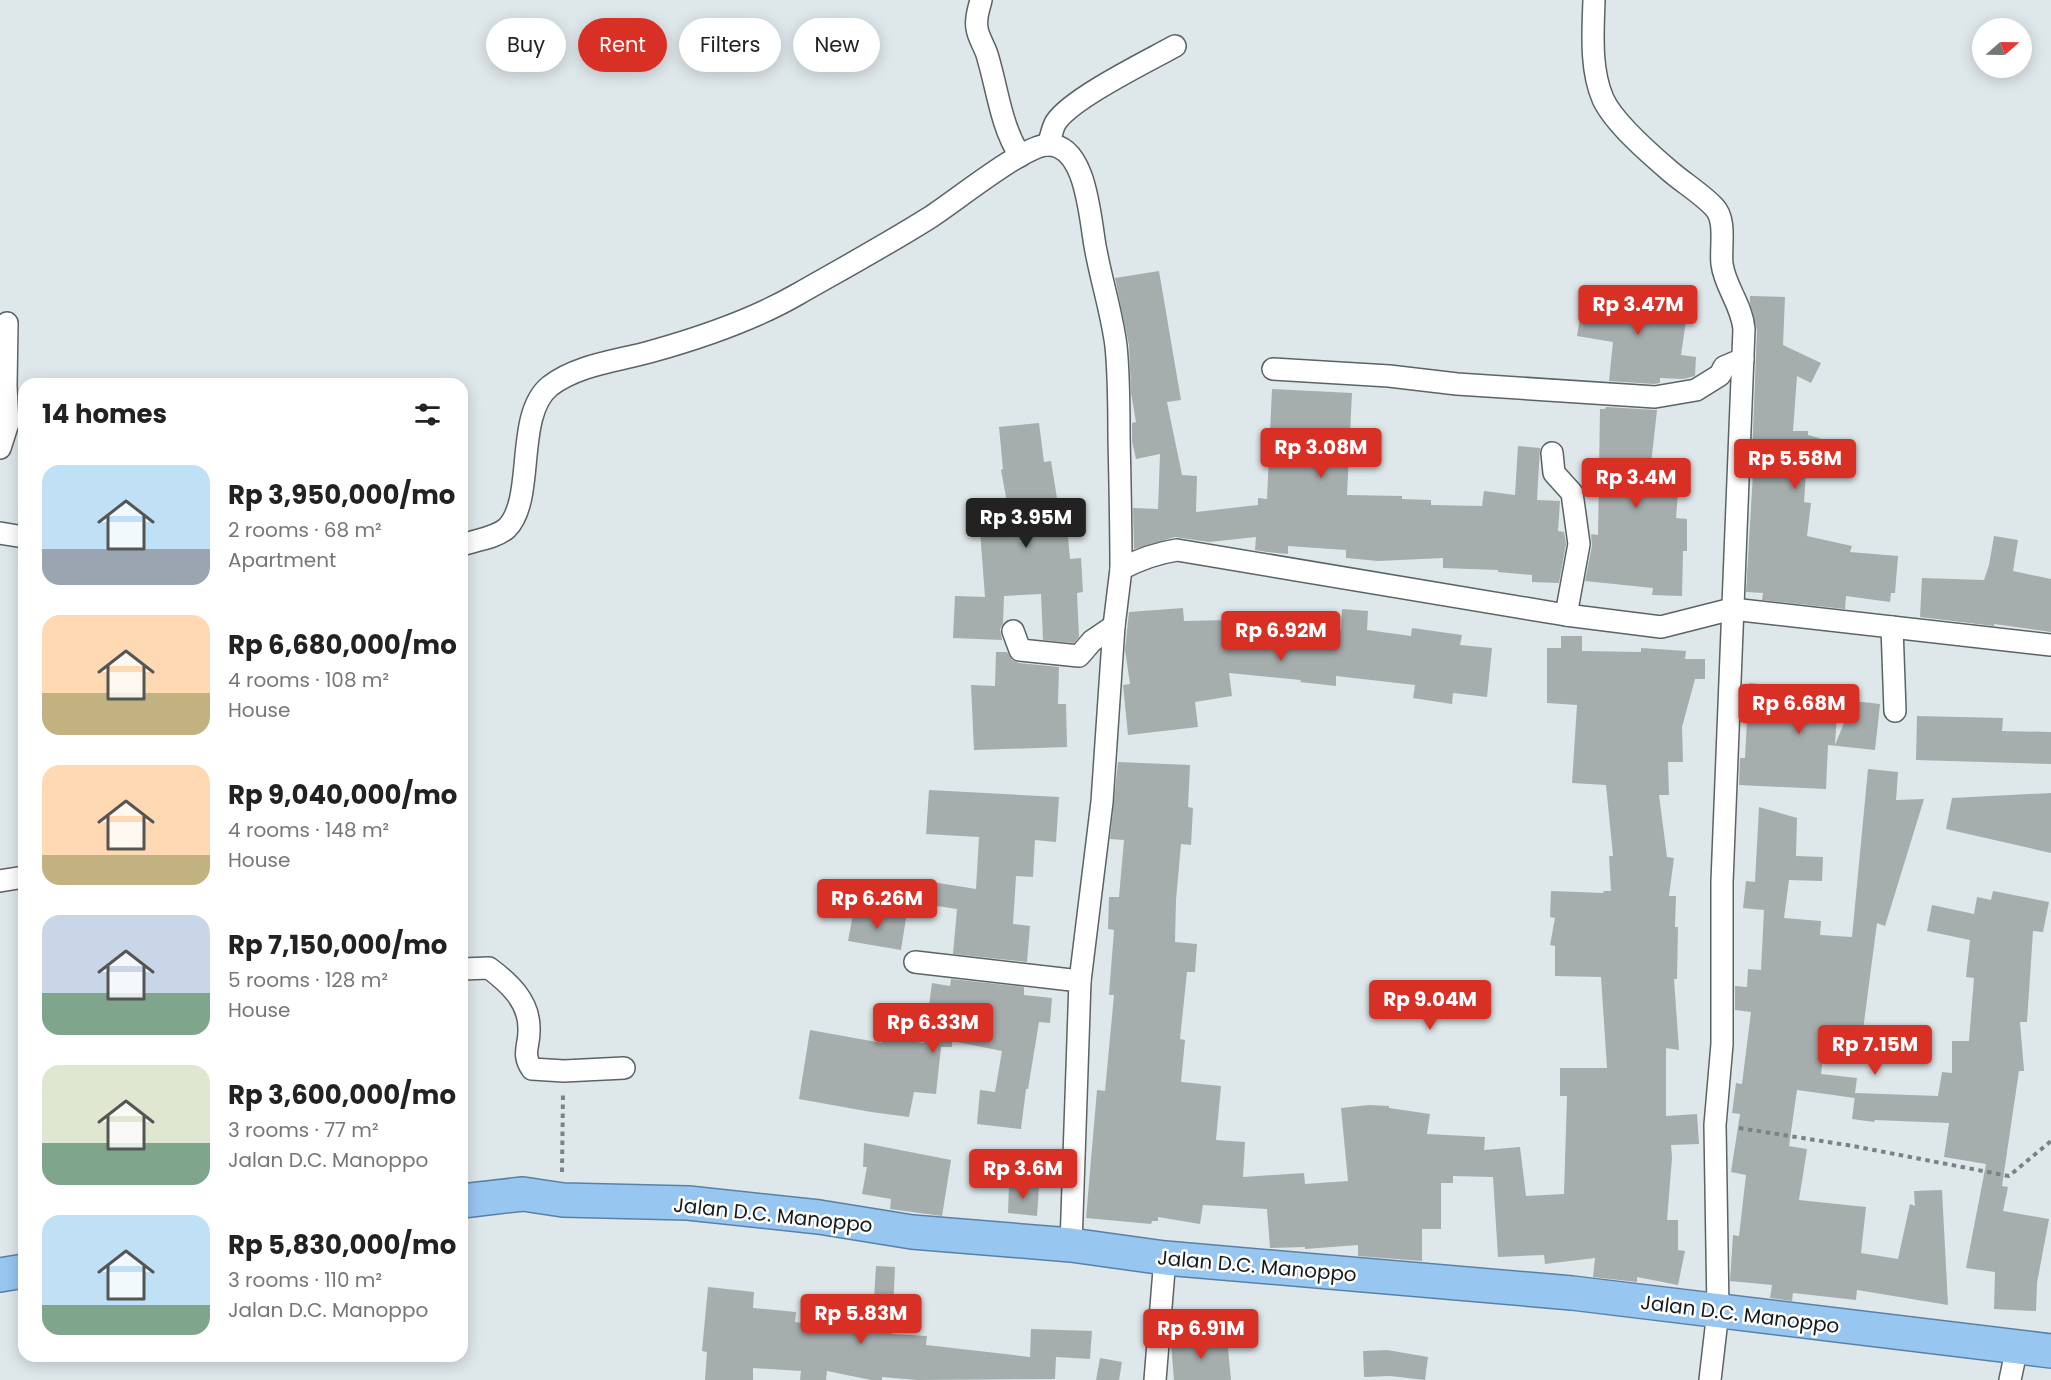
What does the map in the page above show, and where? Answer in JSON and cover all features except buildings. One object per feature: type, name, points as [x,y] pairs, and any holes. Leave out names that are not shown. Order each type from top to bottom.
[{"type":"highway","name":"Jalan D.C. Manoppo","points":[[468,1200],[523,1194],[563,1200],[688,1203],[819,1218],[912,1232],[1071,1245],[1165,1258],[1572,1293],[2051,1351]]},
{"type":"highway","points":[[0,1275],[18,1272]]},
{"type":"street","points":[[981,0],[977,29],[988,58],[1002,119],[1010,141],[1020,156]]},
{"type":"street","points":[[1594,0],[1595,71],[1603,99],[1611,113],[1665,167],[1716,208],[1721,223],[1722,263],[1743,319],[1722,882],[1722,1044],[1716,1125],[1718,1311],[1710,1380]]},
{"type":"street","points":[[1048,145],[1056,123],[1068,110],[1175,46]]},
{"type":"street","points":[[468,542],[498,534],[514,518],[519,502],[531,421],[538,403],[549,387],[578,372],[604,363],[709,335],[786,301],[930,218],[1036,147],[1048,145],[1059,148],[1074,160],[1082,176],[1095,250],[1116,345],[1121,570],[1114,626],[1102,802],[1080,981],[1071,1245]]},
{"type":"street","points":[[0,448],[9,423],[6,386],[7,323]]},
{"type":"street","points":[[1273,369],[1389,375],[1457,384],[1655,398],[1696,390],[1720,375],[1724,367],[1743,359]]},
{"type":"street","points":[[1552,453],[1554,473],[1572,493],[1579,544],[1566,615]]},
{"type":"street","points":[[0,533],[18,536]]},
{"type":"street","points":[[1121,570],[1137,560],[1157,553],[1178,550],[1566,615],[1660,627],[1732,609],[2051,645]]},
{"type":"street","points":[[1013,632],[1020,650],[1079,656],[1092,641],[1114,626]]},
{"type":"street","points":[[1892,627],[1895,711]]},
{"type":"street","points":[[0,881],[18,878]]},
{"type":"street","points":[[915,962],[1080,981]]},
{"type":"street","points":[[468,969],[489,968],[514,989],[523,1003],[530,1027],[525,1055],[532,1069],[564,1071],[624,1068]]},
{"type":"street","points":[[1155,1380],[1165,1258]]},
{"type":"street","points":[[2010,1380],[2017,1347]]},
{"type":"path","points":[[563,1200],[564,1071]]},
{"type":"path","points":[[1716,1125],[1852,1146],[2008,1176],[2051,1142]]}]
